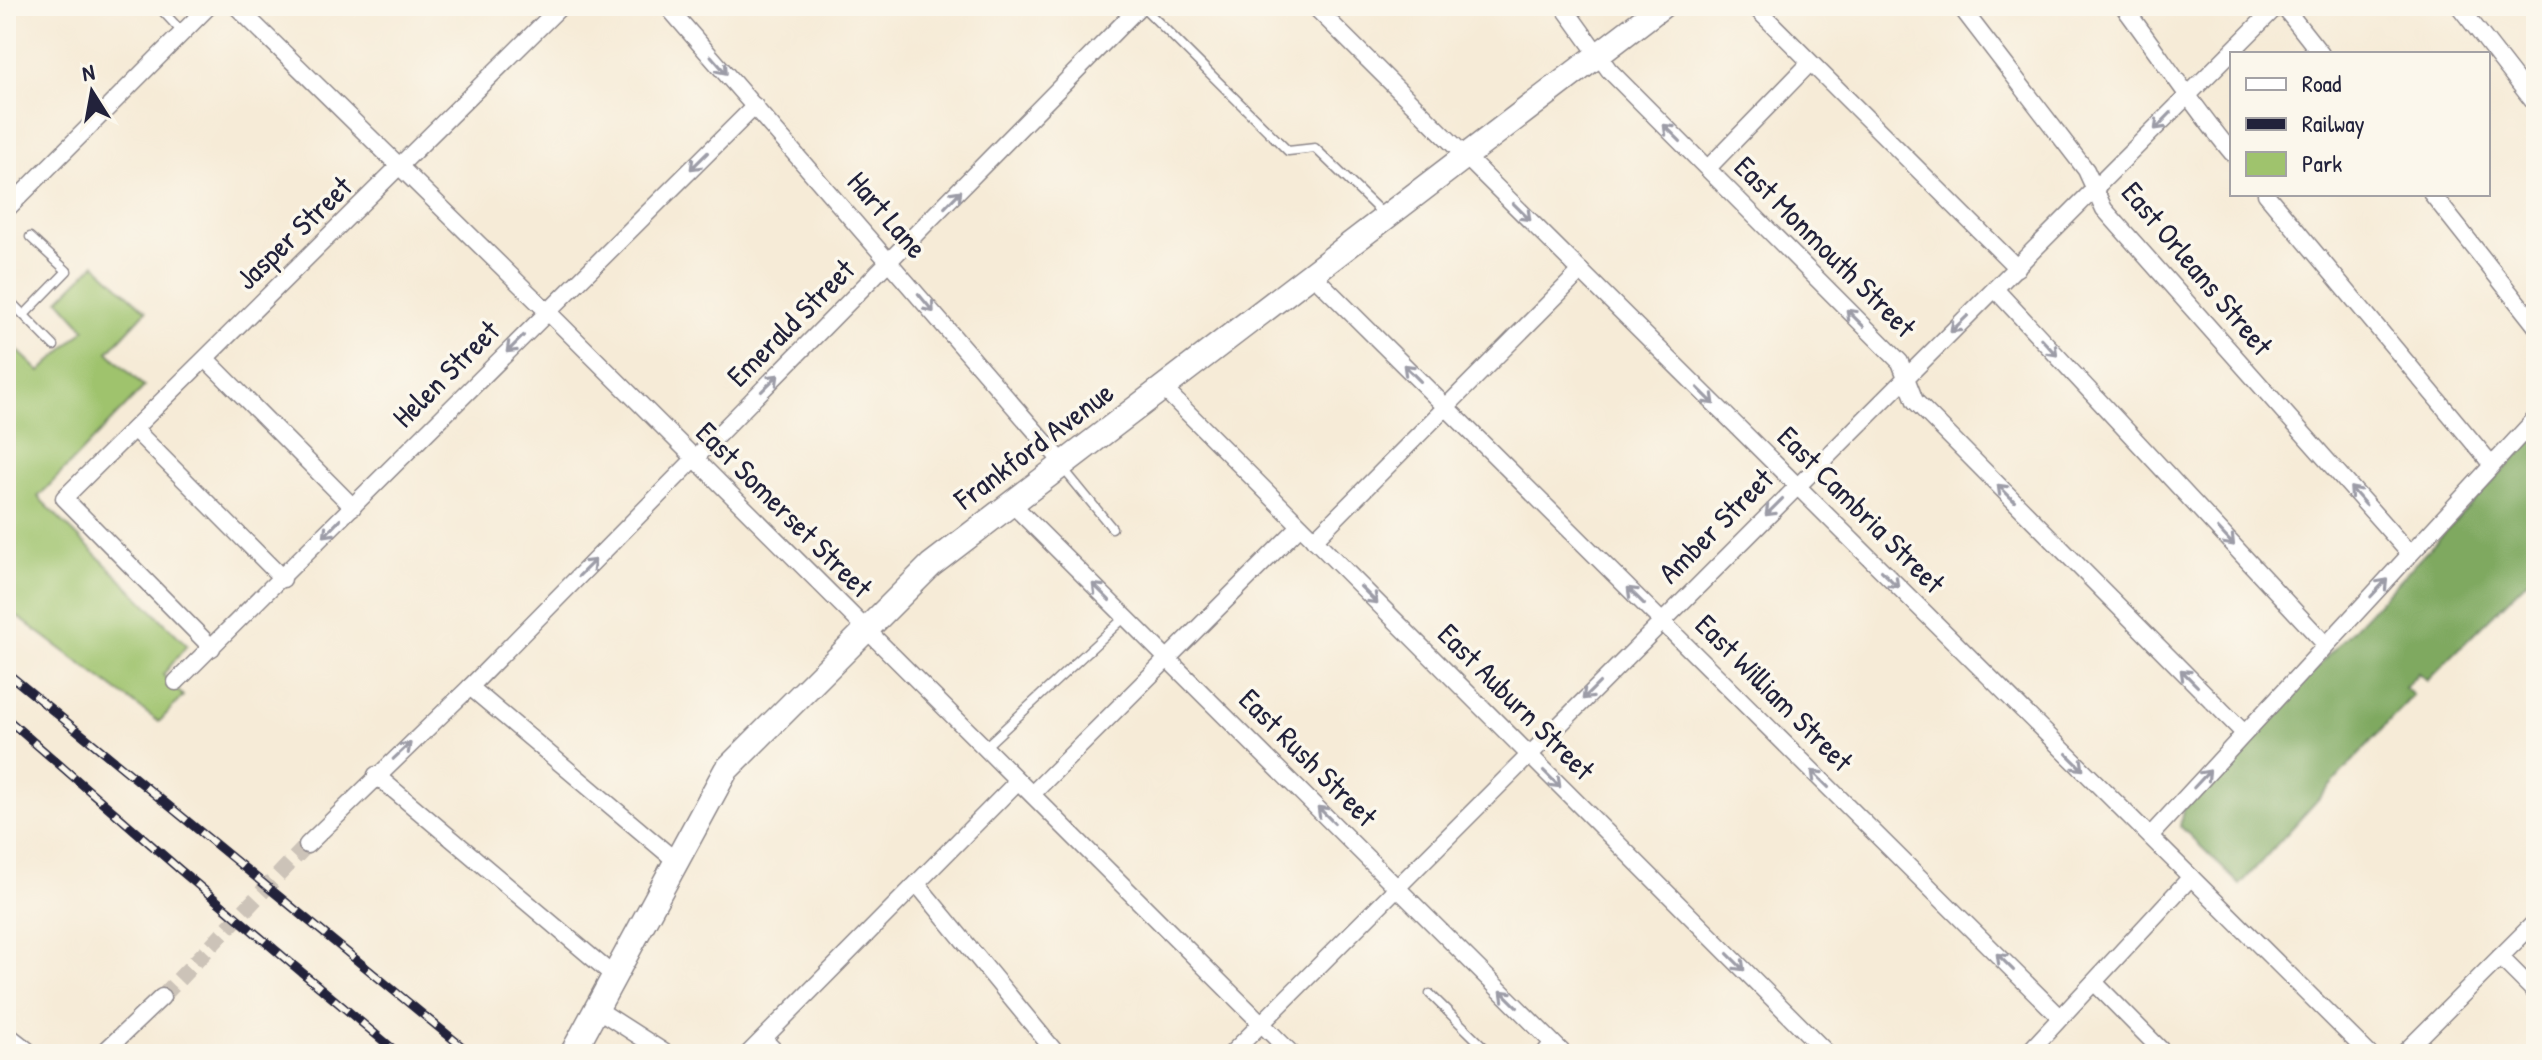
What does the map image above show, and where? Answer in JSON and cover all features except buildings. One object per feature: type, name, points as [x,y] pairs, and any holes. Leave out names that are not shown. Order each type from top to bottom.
[{"type":"main road","name":"Frankford Avenue","points":[[572,1054],[726,770],[931,565],[1662,6]]},
{"type":"main road","points":[[6,1040],[24,1054]]},
{"type":"street","points":[[6,210],[209,6]]},
{"type":"street","name":"East Somerset Street","points":[[236,6],[548,312],[693,460],[1292,1054]]},
{"type":"street","name":"Jasper Street","points":[[212,648],[64,498],[561,6]]},
{"type":"street","name":"Hart Lane","points":[[667,6],[891,262],[1061,464]]},
{"type":"street","name":"Emerald Street","points":[[307,845],[470,687],[1141,6]]},
{"type":"street","name":"East Cambria Street","points":[[1314,6],[2369,1054]]},
{"type":"street","name":"East Monmouth Street","points":[[1563,6],[1609,70],[1900,362],[1915,401],[2244,733]]},
{"type":"street","points":[[1754,6],[2017,268]]},
{"type":"street","name":"East Orleans Street","points":[[1960,6],[2086,170],[2104,209],[2410,554]]},
{"type":"street","points":[[2123,6],[2230,150]]},
{"type":"street","points":[[2280,6],[2319,52]]},
{"type":"street","name":"Amber Street","points":[[2233,52],[2280,6]]},
{"type":"street","points":[[2459,6],[2536,105]]},
{"type":"street","name":"Amber Street","points":[[1231,1054],[1796,485],[2230,55]]},
{"type":"street","points":[[1708,168],[1810,63]]},
{"type":"street","name":"Helen Street","points":[[176,682],[283,579],[755,106]]},
{"type":"street","points":[[2268,196],[2492,465]]},
{"type":"street","points":[[2434,196],[2536,326]]},
{"type":"street","points":[[1314,540],[1581,271]]},
{"type":"street","name":"East William Street","points":[[1312,274],[2060,1017]]},
{"type":"street","points":[[1995,289],[2326,645]]},
{"type":"street","points":[[206,359],[353,507]]},
{"type":"street","name":"East Auburn Street","points":[[1164,389],[1828,1054]]},
{"type":"street","points":[[2150,836],[2536,418]]},
{"type":"street","points":[[134,429],[283,579]]},
{"type":"street","name":"East Rush Street","points":[[1012,504],[1564,1054]]},
{"type":"street","points":[[1032,794],[1300,526]]},
{"type":"street","points":[[470,687],[676,861]]},
{"type":"street","points":[[376,775],[614,976]]},
{"type":"street","points":[[748,1054],[1018,781]]},
{"type":"street","points":[[2027,1054],[2191,877]]},
{"type":"street","points":[[917,884],[1057,1054]]},
{"type":"street","points":[[2403,1054],[2536,921]]},
{"type":"street","points":[[2500,957],[2536,993]]},
{"type":"street","points":[[2094,982],[2165,1054]]},
{"type":"street","points":[[102,1054],[162,997]]},
{"type":"street","points":[[597,1009],[667,1054]]},
{"type":"street","points":[[764,1040],[778,1054]]},
{"type":"lane","points":[[158,6],[182,33]]},
{"type":"lane","points":[[1141,6],[1288,151],[1315,148],[1387,217]]},
{"type":"lane","points":[[24,315],[67,271],[30,237]]},
{"type":"lane","points":[[6,297],[54,346]]},
{"type":"lane","points":[[1061,464],[1112,528]]},
{"type":"lane","points":[[985,747],[1125,616]]},
{"type":"lane","points":[[1430,994],[1491,1054]]},
{"type":"lane","points":[[1539,1054],[1550,1040]]},
{"type":"green space","points":[[95,264],[146,311],[108,352],[144,387],[38,497],[187,645],[163,675],[183,696],[159,722],[6,608],[6,339],[40,372],[85,329],[59,300]]},
{"type":"green space","points":[[2536,436],[2536,572],[2427,681],[2418,673],[2405,688],[2413,695],[2240,885],[2180,826],[2183,809]]},
{"type":"tunnel","points":[[162,997],[307,845]]},
{"type":"railway","points":[[6,672],[471,1054]]},
{"type":"railway","points":[[6,718],[399,1054]]}]
